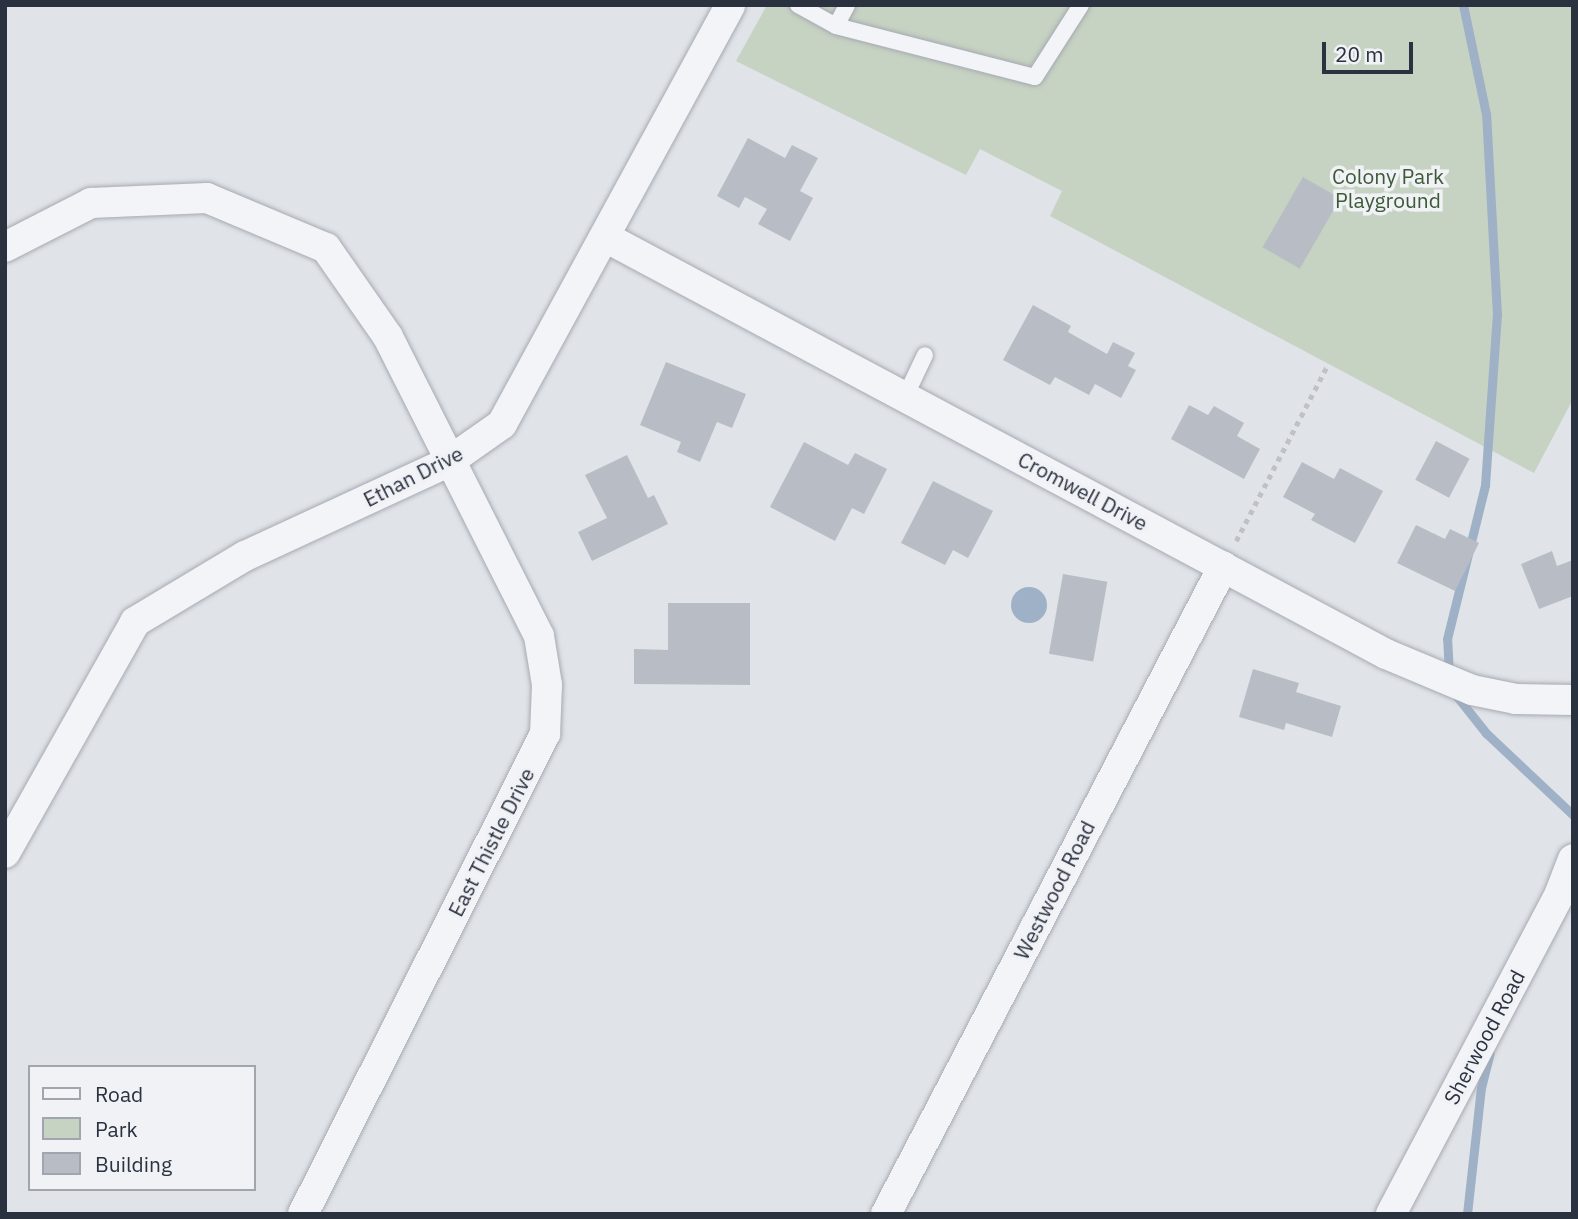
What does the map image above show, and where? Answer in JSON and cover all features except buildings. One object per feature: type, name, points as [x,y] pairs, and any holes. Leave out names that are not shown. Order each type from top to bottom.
[{"type":"street","name":"Ethan Drive","points":[[5,853],[135,622],[245,556],[448,462],[502,424],[607,238],[730,5]]},
{"type":"street","name":"East Thistle Drive","points":[[5,247],[91,203],[206,198],[326,248],[388,337],[448,462],[539,636],[547,685],[545,734],[303,1214]]},
{"type":"street","name":"Cromwell Drive","points":[[607,238],[906,395],[1223,567],[1453,684],[1516,699],[1573,700]]},
{"type":"street","name":"Westwood Road","points":[[886,1214],[1223,567]]},
{"type":"street","name":"Sherwood Road","points":[[1391,1214],[1560,892],[1573,859]]},
{"type":"lane","points":[[799,5],[836,26],[1035,77],[1076,7]]},
{"type":"lane","points":[[836,26],[846,5]]},
{"type":"lane","points":[[906,395],[925,355]]},
{"type":"path","points":[[1223,567],[1328,364]]},
{"type":"green space","name":"Colony Park Playground","points":[[767,5],[1573,5],[1573,399],[1534,473],[1050,216],[1062,191],[980,149],[966,175],[736,61]]},
{"type":"water","points":[[1029,587],[1041,593],[1047,605],[1041,617],[1029,623],[1017,617],[1011,605],[1017,593]]},
{"type":"waterway","points":[[1449,674],[1447,639],[1485,485],[1497,315],[1486,114],[1463,5]]},
{"type":"waterway","points":[[1455,694],[1486,733],[1573,815]]},
{"type":"waterway","points":[[1467,1214],[1481,1088],[1490,1053]]}]
